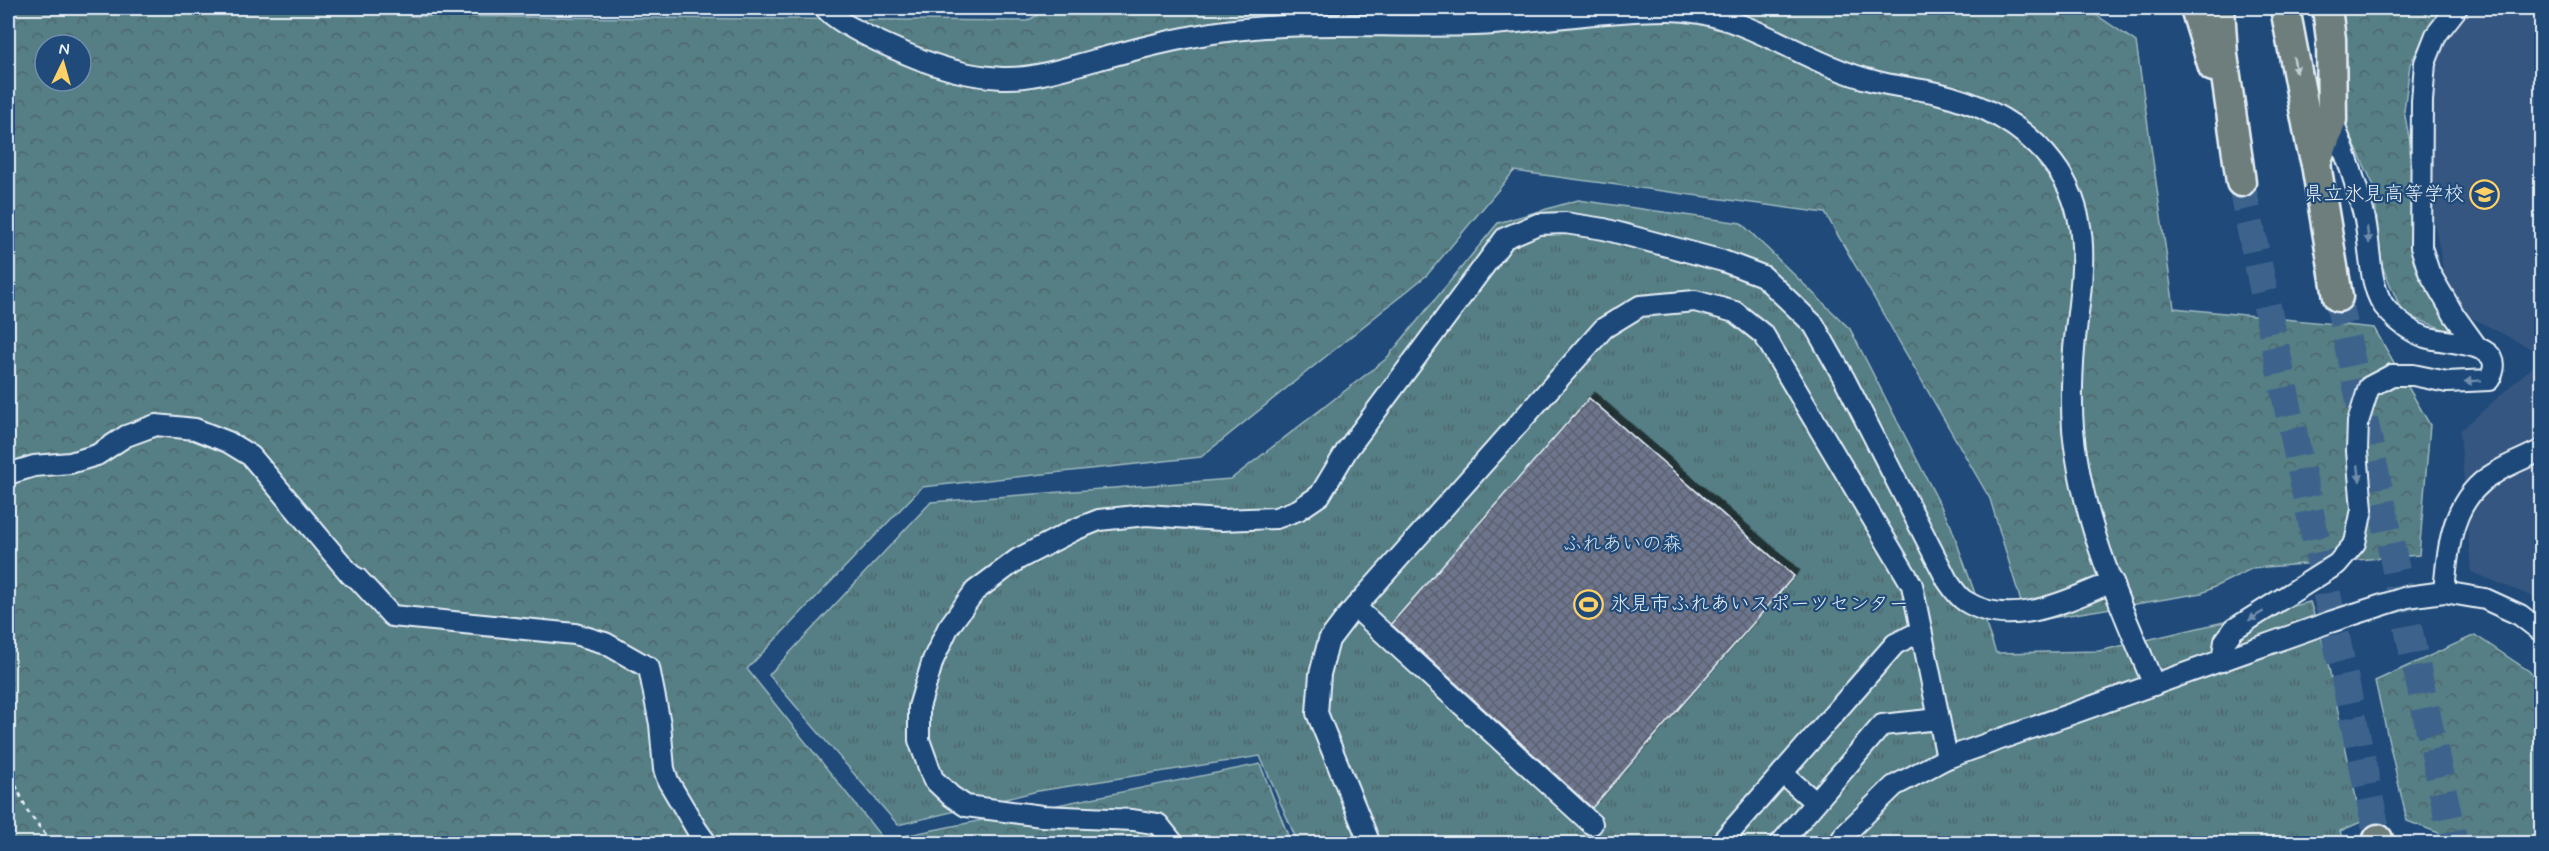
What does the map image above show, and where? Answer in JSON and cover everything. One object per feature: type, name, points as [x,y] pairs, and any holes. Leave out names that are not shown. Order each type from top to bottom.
[{"type":"highway","points":[[2195,8],[2232,123]]},
{"type":"highway","points":[[2220,8],[2232,123],[2241,182]]},
{"type":"highway","points":[[2285,8],[2316,164],[2338,297]]},
{"type":"highway","points":[[2316,164],[2332,120],[2331,39],[2327,8]]},
{"type":"street","points":[[825,8],[830,14],[857,30],[910,54],[955,71],[998,78],[1028,78],[1170,41],[1227,31],[1296,25],[1475,25],[1670,9],[1714,15],[1770,37],[1833,68],[1874,81],[1936,93],[1981,106],[2024,132],[2055,165],[2073,198],[2082,230],[2083,270],[2071,404],[2074,435],[2087,512],[2154,685]]},
{"type":"street","points":[[2457,8],[2436,35],[2425,63],[2422,101],[2421,247],[2429,272],[2454,315],[2477,347]]},
{"type":"street","points":[[2222,661],[2225,641],[2234,629],[2337,564],[2355,543],[2362,509],[2356,451],[2358,422],[2369,387],[2392,375],[2413,375],[2448,382],[2489,380],[2494,371],[2494,362],[2488,353],[2477,347],[2425,337],[2402,325],[2385,309],[2374,284],[2365,218],[2351,166],[2332,120]]},
{"type":"street","points":[[1174,843],[1158,824],[1133,820],[1042,816],[966,806],[933,779],[919,740],[919,707],[933,660],[948,628],[975,591],[1018,560],[1074,530],[1099,520],[1146,515],[1221,520],[1276,518],[1298,510],[1320,495],[1347,450],[1505,238],[1538,224],[1565,223],[1604,229],[1723,261],[1764,276],[1814,325],[1845,380],[1947,580],[1965,601],[1988,610],[2014,614],[2038,611],[2113,582]]},
{"type":"street","points":[[1370,843],[1317,713],[1320,674],[1329,640],[1354,607],[1604,328],[1640,306],[1695,301],[1735,312],[1764,334],[1912,585],[1947,758]]},
{"type":"street","points":[[8,474],[34,466],[70,463],[97,455],[126,436],[156,425],[195,429],[228,442],[251,456],[351,575],[392,616],[575,634],[605,643],[649,668],[666,775],[697,830],[707,843]]},
{"type":"street","points":[[2444,592],[2449,538],[2458,514],[2474,491],[2493,473],[2541,450]]},
{"type":"street","points":[[1839,843],[1845,834],[1894,786],[1947,758],[2330,622],[2407,597],[2444,592],[2485,599],[2520,615],[2541,632]]},
{"type":"street","points":[[1354,607],[1592,824]]},
{"type":"street","points":[[1720,843],[1895,644],[1921,630]]},
{"type":"street","points":[[1780,843],[1882,725],[1939,719]]},
{"type":"street","points":[[1782,774],[1815,802]]},
{"type":"path","points":[[8,769],[28,812],[53,843]]},
{"type":"shaded area","name":"県立氷見高等学校","points":[[2446,8],[2541,8],[2541,354],[2450,306],[2408,82]]},
{"type":"shaded area","points":[[2541,359],[2541,600],[2471,572],[2460,431]]},
{"type":"green space","points":[[8,8],[390,8],[411,16],[1027,21],[1049,8],[2086,8],[2136,42],[2174,308],[2374,328],[2430,425],[2419,555],[2253,568],[2202,593],[2027,622],[1990,499],[1825,213],[1514,171],[1427,275],[1201,457],[922,487],[747,669],[884,840],[1260,764],[1291,843],[8,843]]},
{"type":"green space","points":[[2335,8],[2445,8],[2438,12],[2410,64],[2404,111],[2431,253],[2454,333],[2403,314],[2382,266],[2373,184],[2343,120]]},
{"type":"green space","name":"ふれあいの森","points":[[1578,200],[1741,223],[1850,329],[1951,526],[1996,653],[2099,651],[2310,602],[2325,649],[2361,822],[2340,831],[2344,844],[1298,843],[1260,756],[1038,791],[898,825],[769,675],[931,502],[1231,479],[1386,359],[1498,223]]},
{"type":"green space","points":[[2475,635],[2529,671],[2541,685],[2541,843],[2465,843],[2407,821],[2375,681]]},
{"type":"building","name":"氷見市ふれあいスポーツセンター","points":[[1589,398],[1794,576],[1592,808],[1391,624]]},
{"type":"tunnel","points":[[2241,182],[2378,839]]},
{"type":"tunnel","points":[[2338,297],[2454,844]]},
{"type":"place","name":"県立氷見高等学校","points":[[2485,194]]},
{"type":"place","name":"氷見市ふれあいスポーツセンター","points":[[1589,604]]}]
